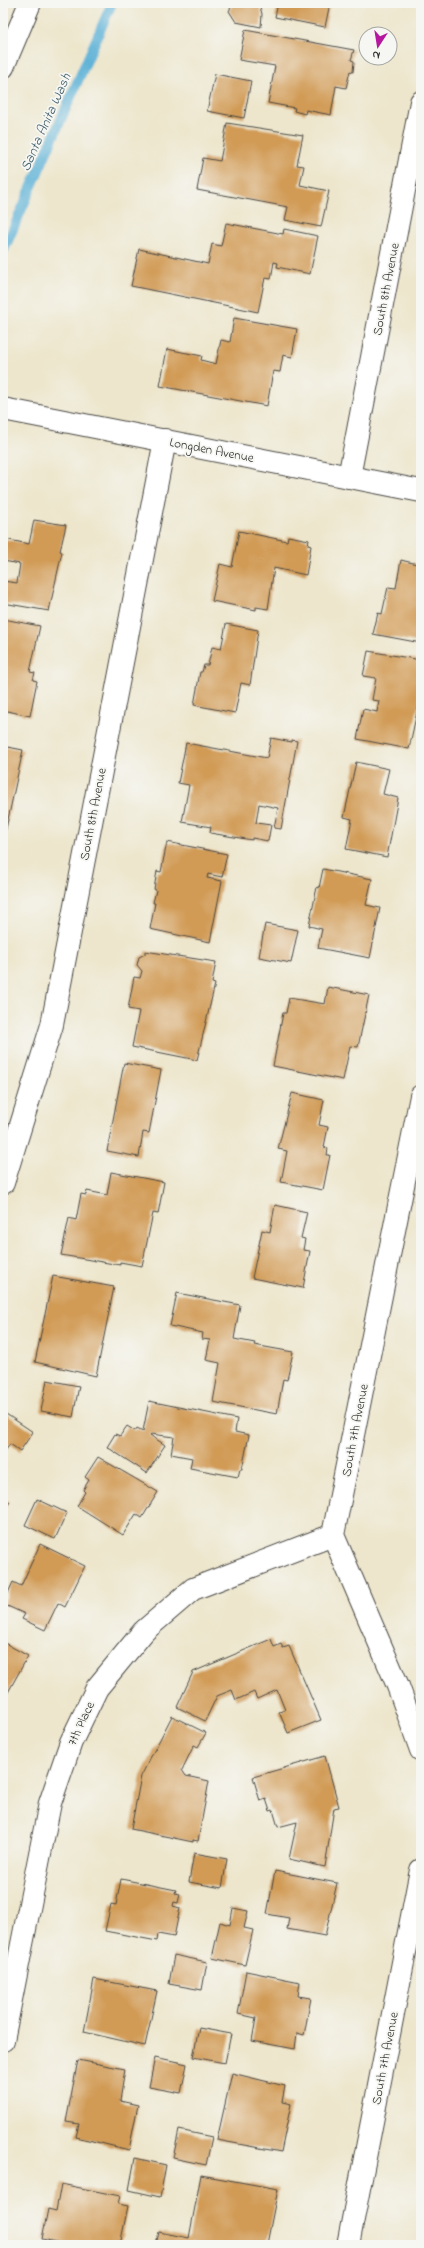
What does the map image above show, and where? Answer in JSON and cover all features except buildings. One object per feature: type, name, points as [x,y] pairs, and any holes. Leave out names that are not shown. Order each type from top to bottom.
[{"type":"street","points":[[3,66],[30,3]]},
{"type":"street","name":"South 8th Avenue","points":[[349,476],[421,102]]},
{"type":"street","name":"Longden Avenue","points":[[3,408],[421,491]]},
{"type":"street","name":"South 8th Avenue","points":[[3,1183],[52,1025],[164,440]]},
{"type":"street","name":"South 7th Avenue","points":[[333,1535],[421,1096]]},
{"type":"street","points":[[333,1535],[398,1686],[421,1750]]},
{"type":"street","name":"7th Place","points":[[3,2040],[50,1803],[71,1742],[97,1688],[144,1632],[193,1589],[333,1535]]},
{"type":"street","name":"South 7th Avenue","points":[[348,2245],[421,1870]]},
{"type":"waterway","name":"Santa Anita Wash","points":[[3,252],[112,3]]}]
